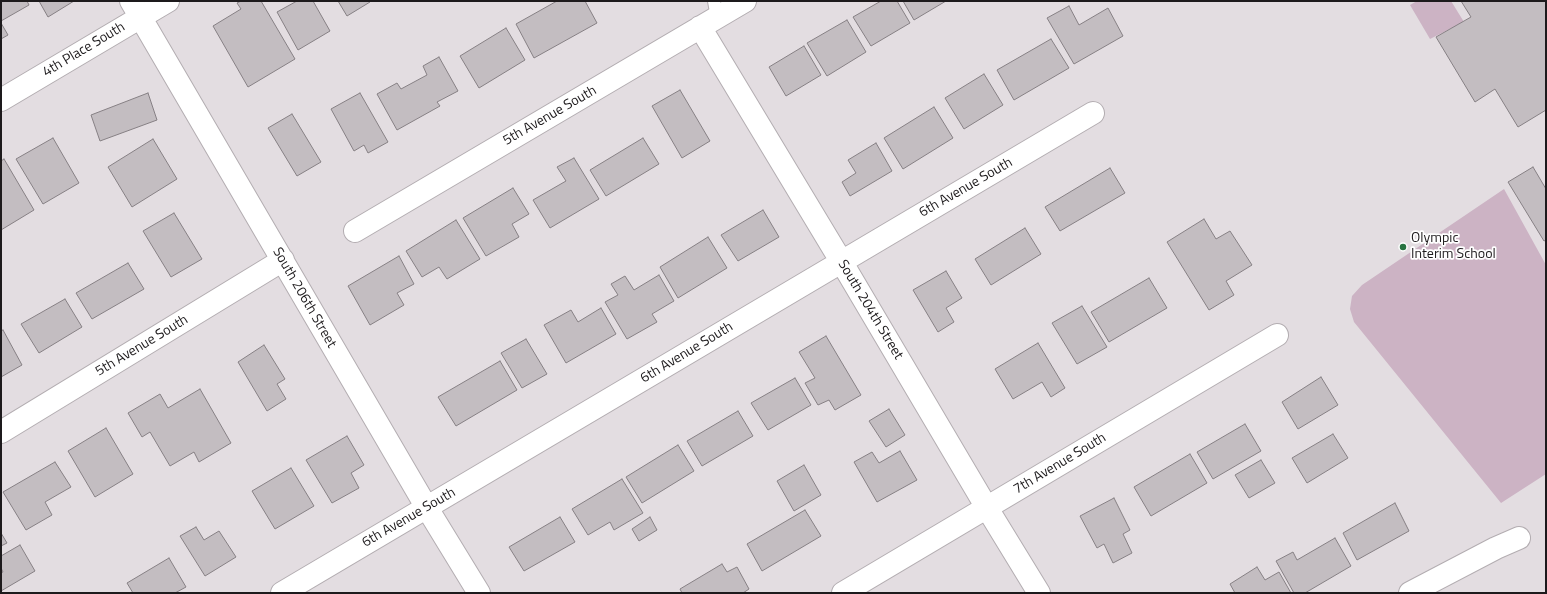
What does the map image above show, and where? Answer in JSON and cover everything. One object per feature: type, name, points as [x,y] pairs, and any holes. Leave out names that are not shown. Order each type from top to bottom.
[{"type":"street","name":"4th Place South","points":[[1,100],[136,9],[168,1]]},
{"type":"street","name":"5th Avenue South","points":[[355,231],[710,15],[745,1]]},
{"type":"street","name":"South 206th Street","points":[[136,9],[427,508],[479,593]]},
{"type":"street","name":"South 204th Street","points":[[710,15],[841,261],[1039,593]]},
{"type":"street","name":"6th Avenue South","points":[[282,593],[1093,113]]},
{"type":"street","name":"5th Avenue South","points":[[1,432],[282,260]]},
{"type":"street","name":"7th Avenue South","points":[[843,593],[1277,335]]},
{"type":"street","points":[[1410,593],[1519,538]]},
{"type":"shaded area","points":[[1417,1],[1451,1],[1464,22],[1430,39],[1410,5]]},
{"type":"shaded area","points":[[1504,189],[1546,265],[1546,474],[1501,503],[1354,322],[1350,309],[1352,296],[1362,285]]},
{"type":"building","points":[[1,1],[27,1],[29,5],[1,21]]},
{"type":"building","points":[[39,1],[74,1],[48,17]]},
{"type":"building","points":[[241,1],[261,1],[295,59],[248,87],[213,26],[241,9],[237,3]]},
{"type":"building","points":[[297,1],[313,1],[330,31],[298,50],[277,12]]},
{"type":"building","points":[[338,1],[369,1],[370,2],[347,16]]},
{"type":"building","points":[[557,1],[585,1],[597,23],[534,58],[516,24]]},
{"type":"building","points":[[881,1],[897,1],[910,23],[871,46],[853,17]]},
{"type":"building","points":[[903,1],[946,1],[914,20]]},
{"type":"building","points":[[1461,1],[1546,1],[1546,110],[1518,127],[1495,89],[1475,102],[1436,37],[1471,17]]},
{"type":"building","points":[[1069,6],[1079,25],[1108,8],[1123,36],[1074,64],[1047,18]]},
{"type":"building","points":[[847,20],[866,52],[827,76],[807,43]]},
{"type":"building","points":[[1,23],[8,35],[1,39]]},
{"type":"building","points":[[506,28],[525,60],[479,88],[460,56]]},
{"type":"building","points":[[1051,39],[1069,68],[1014,100],[997,70]]},
{"type":"building","points":[[804,46],[821,75],[786,96],[769,67]]},
{"type":"building","points":[[439,57],[458,91],[437,102],[440,106],[397,130],[377,94],[397,83],[401,89],[427,75],[423,66]]},
{"type":"building","points":[[984,74],[1003,105],[964,129],[945,98]]},
{"type":"building","points":[[680,90],[710,141],[682,158],[652,106]]},
{"type":"building","points":[[148,93],[157,120],[100,141],[91,115]]},
{"type":"building","points":[[360,93],[388,142],[368,153],[364,145],[354,151],[331,109]]},
{"type":"building","points":[[934,107],[953,138],[903,169],[884,138]]},
{"type":"building","points":[[292,114],[321,162],[297,176],[268,128]]},
{"type":"building","points":[[53,138],[79,183],[43,204],[16,159]]},
{"type":"building","points":[[643,138],[659,164],[606,196],[590,170]]},
{"type":"building","points":[[153,139],[177,179],[132,207],[108,167]]},
{"type":"building","points":[[876,143],[892,171],[850,196],[842,182],[856,173],[848,160]]},
{"type":"building","points":[[574,158],[599,199],[550,228],[533,200],[566,181],[557,167]]},
{"type":"building","points":[[4,159],[34,210],[1,230],[1,161]]},
{"type":"building","points":[[1533,167],[1546,189],[1546,240],[1544,241],[1508,182]]},
{"type":"building","points":[[1110,168],[1125,193],[1060,231],[1045,207]]},
{"type":"building","points":[[513,188],[529,214],[512,224],[519,237],[486,256],[463,218]]},
{"type":"building","points":[[763,210],[779,237],[738,261],[721,235]]},
{"type":"building","points":[[174,213],[202,259],[171,277],[143,231]]},
{"type":"building","points":[[1204,219],[1216,239],[1230,231],[1252,265],[1226,281],[1234,295],[1209,310],[1167,242]]},
{"type":"building","points":[[456,220],[480,259],[447,279],[439,267],[422,277],[406,251]]},
{"type":"building","points":[[1025,228],[1041,254],[991,285],[975,259]]},
{"type":"building","points":[[708,237],[727,268],[678,298],[660,267]]},
{"type":"building","points":[[399,256],[414,284],[397,293],[404,305],[370,325],[348,286]]},
{"type":"building","points":[[128,263],[144,289],[92,319],[76,293]]},
{"type":"building","points":[[946,271],[962,298],[946,308],[954,322],[938,332],[913,290]]},
{"type":"building","points":[[659,275],[674,301],[652,314],[657,322],[627,339],[605,302],[618,295],[611,284],[625,276],[634,290]]},
{"type":"building","points":[[1149,278],[1167,308],[1109,342],[1091,312]]},
{"type":"building","points":[[65,299],[82,327],[39,353],[21,324]]},
{"type":"building","points":[[1082,306],[1107,347],[1077,364],[1052,323]]},
{"type":"building","points":[[601,308],[616,334],[566,363],[544,325],[571,310],[578,322]]},
{"type":"building","points":[[3,330],[22,365],[1,377],[1,331]]},
{"type":"building","points":[[826,336],[861,395],[835,410],[829,400],[818,405],[805,383],[815,378],[799,352]]},
{"type":"building","points":[[526,339],[547,374],[522,388],[501,353]]},
{"type":"building","points":[[1038,343],[1065,388],[1051,397],[1042,382],[1013,399],[995,369]]},
{"type":"building","points":[[264,345],[285,379],[277,384],[286,399],[267,411],[238,362]]},
{"type":"building","points":[[500,361],[517,390],[456,426],[438,397]]},
{"type":"building","points":[[1321,377],[1338,405],[1298,429],[1282,402]]},
{"type":"building","points":[[795,378],[811,405],[768,430],[751,403]]},
{"type":"building","points":[[200,389],[231,443],[199,462],[194,452],[170,466],[150,432],[142,437],[128,413],[160,394],[168,408]]},
{"type":"building","points":[[889,409],[905,435],[886,447],[869,421]]},
{"type":"building","points":[[738,411],[753,436],[702,466],[687,441]]},
{"type":"building","points":[[1245,424],[1261,451],[1213,479],[1197,452]]},
{"type":"building","points":[[106,428],[133,474],[95,497],[68,451]]},
{"type":"building","points":[[1333,434],[1348,458],[1307,483],[1292,458]]},
{"type":"building","points":[[347,436],[364,465],[351,473],[359,488],[332,503],[306,460]]},
{"type":"building","points":[[678,445],[694,471],[642,503],[626,477]]},
{"type":"building","points":[[900,451],[917,480],[877,502],[854,462],[872,452],[879,463]]},
{"type":"building","points":[[1190,454],[1207,483],[1151,516],[1134,487]]},
{"type":"building","points":[[1261,460],[1275,483],[1249,498],[1235,475]]},
{"type":"building","points":[[55,462],[71,487],[45,502],[52,515],[26,530],[3,492]]},
{"type":"building","points":[[804,465],[821,495],[794,511],[777,481]]},
{"type":"building","points":[[291,468],[314,506],[275,529],[252,491]]},
{"type":"building","points":[[622,479],[643,513],[614,530],[610,522],[588,535],[572,509]]},
{"type":"building","points":[[1114,498],[1130,530],[1123,534],[1132,553],[1113,563],[1104,544],[1097,548],[1080,516]]},
{"type":"building","points":[[1395,503],[1409,531],[1357,560],[1343,533]]},
{"type":"building","points":[[805,510],[821,536],[762,571],[747,544]]},
{"type":"building","points":[[560,517],[575,542],[524,571],[509,547]]},
{"type":"building","points":[[650,517],[657,530],[639,541],[632,529]]},
{"type":"building","points":[[196,527],[204,540],[219,531],[236,557],[205,576],[180,536]]},
{"type":"building","points":[[1,533],[7,543],[1,546]]},
{"type":"building","points":[[1335,538],[1351,566],[1305,593],[1294,593],[1276,561],[1293,552],[1297,560]]},
{"type":"building","points":[[20,545],[35,571],[1,591],[1,573],[3,572],[1,568],[1,556]]},
{"type":"building","points":[[169,558],[186,587],[175,593],[133,593],[127,583]]},
{"type":"building","points":[[722,564],[727,572],[737,567],[749,589],[743,593],[682,593],[680,589]]},
{"type":"building","points":[[1257,567],[1265,580],[1279,572],[1291,593],[1235,593],[1230,584]]},
{"type":"place","name":"Olympic Interim School","points":[[1403,247]]}]
